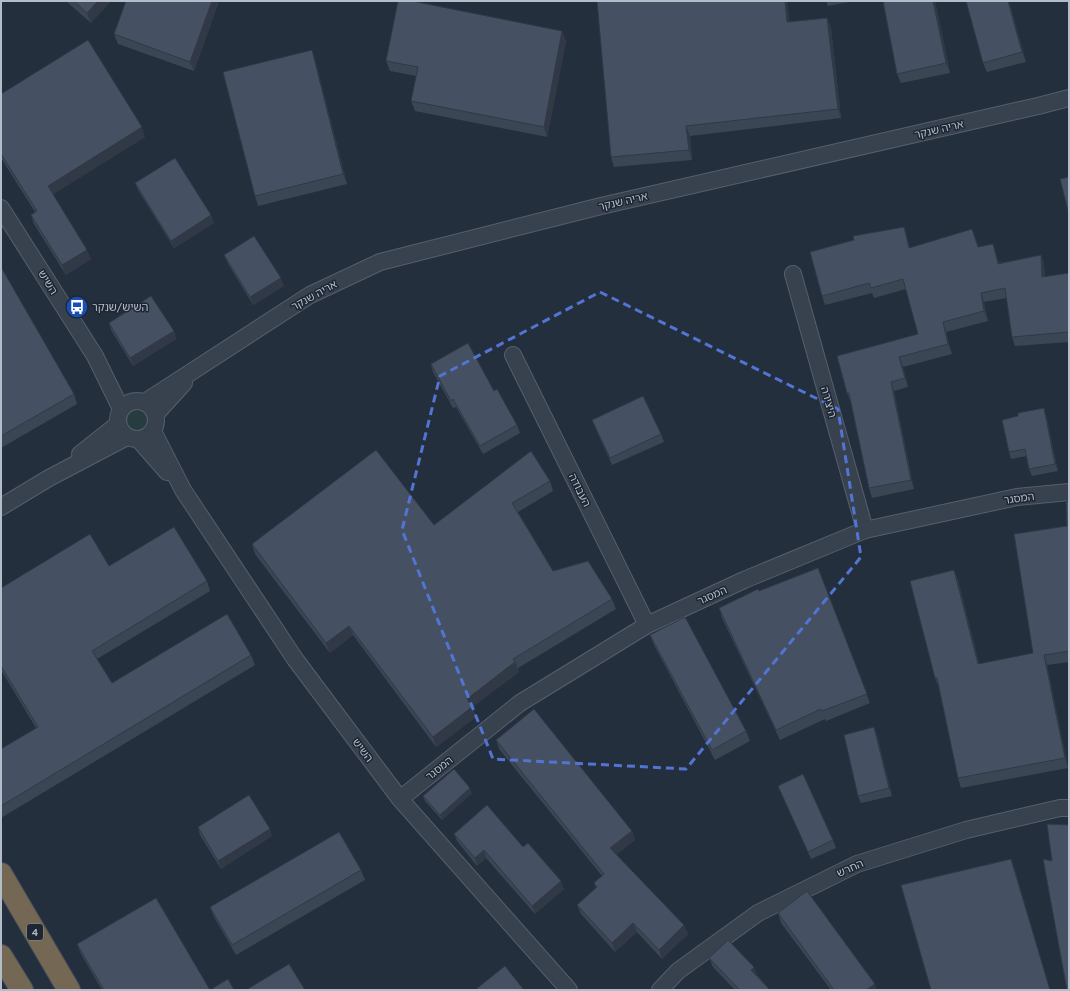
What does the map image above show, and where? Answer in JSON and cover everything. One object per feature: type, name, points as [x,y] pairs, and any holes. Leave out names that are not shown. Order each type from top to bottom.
[{"type":"highway","name":"4","points":[[1,874],[69,990]]},
{"type":"highway","points":[[1,956],[22,990]]},
{"type":"street","name":"אריה שנקר","points":[[49,478],[130,409],[310,295],[380,262],[601,206],[1069,98]]},
{"type":"street","name":"השיש","points":[[1,208],[130,409]]},
{"type":"street","name":"היצירה","points":[[793,274],[865,530]]},
{"type":"street","name":"העבודה","points":[[513,355],[647,625]]},
{"type":"street","name":"אריה שנקר","points":[[156,414],[200,366]]},
{"type":"street","points":[[130,409],[153,409],[156,414],[157,420],[153,431],[149,435],[133,438],[123,433],[130,409]]},
{"type":"street","name":"השיש","points":[[153,431],[183,490],[295,659],[400,799],[569,990]]},
{"type":"street","name":"אריה שנקר","points":[[1,507],[49,478],[133,438]]},
{"type":"street","name":"השיש","points":[[133,438],[183,490]]},
{"type":"street","name":"המסגר","points":[[400,799],[520,703],[647,625],[744,580],[865,530],[1017,497],[1069,492]]},
{"type":"street","name":"החרש","points":[[660,990],[678,971],[758,914],[857,864],[966,830],[1060,808],[1069,808]]},
{"type":"highlighted area","points":[[600,292],[838,409],[861,557],[686,769],[493,759],[402,530],[440,376]]},
{"type":"green space","points":[[137,406],[147,410],[151,420],[147,430],[137,434],[127,430],[123,420],[127,410]]},
{"type":"building","points":[[74,1],[98,1],[87,13]]},
{"type":"building","points":[[126,1],[212,1],[190,62],[114,34]]},
{"type":"building","points":[[398,1],[412,1],[562,31],[544,127],[411,101],[418,67],[386,61]]},
{"type":"building","points":[[597,1],[785,1],[787,22],[827,18],[838,109],[686,126],[689,150],[611,157]]},
{"type":"building","points":[[883,1],[933,1],[946,63],[897,74]]},
{"type":"building","points":[[966,1],[1008,1],[1022,52],[983,63]]},
{"type":"building","points":[[88,40],[142,127],[48,186],[87,250],[62,265],[31,215],[37,211],[1,154],[1,94]]},
{"type":"building","points":[[312,50],[343,174],[255,196],[223,72]]},
{"type":"building","points":[[175,158],[211,215],[171,241],[135,183]]},
{"type":"building","points":[[1069,177],[1069,214],[1060,179]]},
{"type":"building","points":[[904,227],[909,248],[972,229],[978,247],[993,244],[998,264],[1041,255],[1042,277],[1069,273],[1069,332],[1012,337],[1005,288],[981,293],[984,311],[943,322],[948,344],[899,357],[905,378],[891,382],[911,480],[869,488],[849,393],[847,393],[837,356],[918,334],[903,279],[871,288],[869,283],[822,296],[810,252],[854,240],[853,236]]},
{"type":"building","points":[[254,236],[281,278],[250,297],[224,255]]},
{"type":"building","points":[[1,267],[74,394],[1,436]]},
{"type":"building","points":[[151,296],[174,331],[130,358],[109,323]]},
{"type":"building","points":[[468,343],[494,391],[497,389],[517,425],[480,446],[453,399],[451,401],[431,364]]},
{"type":"building","points":[[643,396],[661,434],[610,458],[592,420]]},
{"type":"building","points":[[1044,408],[1055,464],[1029,469],[1025,449],[1009,452],[1002,420],[1018,416],[1018,413]]},
{"type":"building","points":[[376,450],[434,525],[531,451],[550,481],[512,503],[553,571],[588,561],[612,599],[513,659],[515,662],[467,699],[472,707],[433,737],[349,626],[326,643],[252,544]]},
{"type":"building","points":[[1066,501],[1069,501],[1069,651],[1044,655],[1065,758],[958,778],[937,678],[935,678],[910,581],[954,570],[978,664],[1033,653],[1014,534],[1067,526]]},
{"type":"building","points":[[174,527],[207,581],[92,651],[112,683],[227,614],[251,655],[1,806],[1,749],[38,727],[1,666],[1,588],[90,534],[109,566]]},
{"type":"building","points":[[818,568],[867,694],[822,711],[821,709],[776,730],[719,608],[758,589],[759,591]]},
{"type":"building","points":[[685,617],[746,731],[712,750],[650,635]]},
{"type":"building","points":[[534,709],[632,831],[610,848],[684,925],[659,950],[633,923],[612,943],[577,905],[597,887],[594,883],[604,874],[496,740]]},
{"type":"building","points":[[874,727],[889,788],[858,796],[844,735]]},
{"type":"building","points":[[454,769],[470,788],[440,815],[423,796]]},
{"type":"building","points":[[803,774],[833,840],[808,852],[778,786]]},
{"type":"building","points":[[249,795],[270,829],[218,861],[198,827]]},
{"type":"building","points":[[487,805],[523,847],[528,843],[561,881],[532,906],[484,850],[475,858],[454,834]]},
{"type":"building","points":[[1047,824],[1069,825],[1069,990],[1067,990],[1043,859],[1052,861]]},
{"type":"building","points":[[339,832],[361,870],[232,945],[210,907]]},
{"type":"building","points":[[1011,859],[1050,990],[931,990],[901,885]]},
{"type":"building","points":[[807,891],[875,984],[866,990],[834,990],[778,913]]},
{"type":"building","points":[[156,898],[210,990],[104,990],[77,944]]},
{"type":"building","points":[[728,940],[754,967],[751,970],[770,990],[740,990],[709,958]]},
{"type":"building","points":[[289,964],[305,990],[246,990]]},
{"type":"building","points":[[505,966],[524,990],[475,990]]},
{"type":"building","points":[[228,979],[234,990],[210,990]]},
{"type":"place","name":"השיש/שנקר","points":[[77,307]]}]
